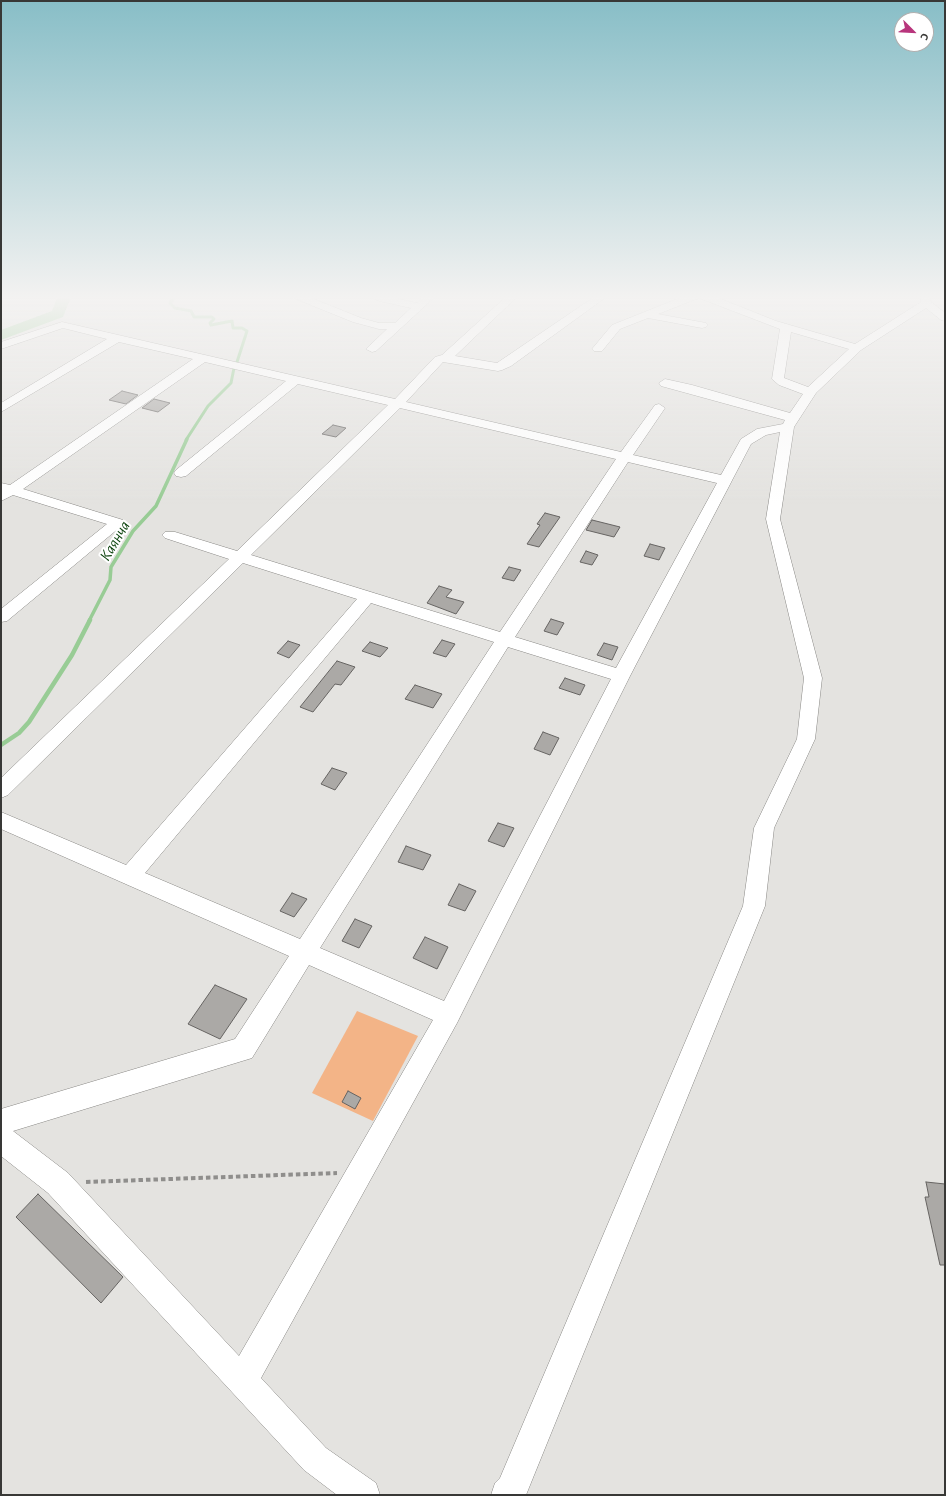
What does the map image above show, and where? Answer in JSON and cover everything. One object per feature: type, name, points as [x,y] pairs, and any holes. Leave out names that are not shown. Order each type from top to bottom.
[{"type":"street","points":[[1,408],[72,365]]},
{"type":"street","points":[[5,491],[193,365]]},
{"type":"street","points":[[232,365],[724,480]]},
{"type":"street","points":[[1,790],[398,403],[425,376],[432,365]]},
{"type":"street","points":[[485,365],[498,367],[503,365]]},
{"type":"street","points":[[780,365],[778,379],[810,392]]},
{"type":"street","points":[[507,1495],[512,1490],[754,906],[764,828],[806,739],[813,678],[773,519],[790,422],[810,392],[839,365]]},
{"type":"street","points":[[182,472],[296,380]]},
{"type":"street","points":[[665,383],[692,389],[790,422]]},
{"type":"street","points":[[1,1122],[243,1049],[504,640],[625,456],[659,408]]},
{"type":"street","points":[[242,1381],[449,1015],[621,676],[724,480],[746,442],[762,432],[790,422]]},
{"type":"street","points":[[1,617],[118,523],[5,491]]},
{"type":"street","points":[[170,536],[621,676]]},
{"type":"street","points":[[129,876],[367,597]]},
{"type":"street","points":[[1,820],[449,1015]]},
{"type":"street","points":[[1,1139],[58,1183],[315,1459],[364,1495]]},
{"type":"path","points":[[58,1183],[359,1172]]},
{"type":"shaded area","points":[[357,1011],[418,1036],[373,1121],[312,1093]]},
{"type":"building","points":[[122,391],[138,395],[126,404],[109,400]]},
{"type":"building","points":[[154,399],[170,403],[158,412],[142,408]]},
{"type":"building","points":[[333,425],[346,428],[336,437],[322,434]]},
{"type":"building","points":[[545,513],[560,517],[539,547],[527,544],[540,525],[537,524]]},
{"type":"building","points":[[592,520],[620,527],[614,537],[586,530]]},
{"type":"building","points":[[650,544],[665,548],[659,560],[644,556]]},
{"type":"building","points":[[586,551],[598,555],[592,565],[580,562]]},
{"type":"building","points":[[509,567],[521,570],[514,581],[502,578]]},
{"type":"building","points":[[439,586],[452,590],[446,597],[464,602],[456,614],[427,603]]},
{"type":"building","points":[[551,619],[564,623],[557,635],[544,631]]},
{"type":"building","points":[[442,640],[455,644],[446,657],[433,653]]},
{"type":"building","points":[[288,641],[300,645],[289,658],[277,653]]},
{"type":"building","points":[[370,642],[388,648],[380,657],[362,651]]},
{"type":"building","points":[[604,643],[618,647],[612,660],[597,655]]},
{"type":"building","points":[[337,661],[355,667],[341,685],[335,684],[313,712],[300,707]]},
{"type":"building","points":[[565,678],[585,685],[580,695],[559,688]]},
{"type":"building","points":[[415,685],[442,694],[433,708],[405,699]]},
{"type":"building","points":[[543,732],[559,738],[550,755],[534,749]]},
{"type":"building","points":[[332,768],[347,773],[335,790],[321,784]]},
{"type":"building","points":[[498,823],[514,828],[504,847],[488,841]]},
{"type":"building","points":[[406,846],[431,855],[423,870],[398,862]]},
{"type":"building","points":[[459,884],[476,891],[465,911],[448,905]]},
{"type":"building","points":[[292,893],[307,899],[294,917],[280,911]]},
{"type":"building","points":[[355,919],[372,926],[359,948],[342,941]]},
{"type":"building","points":[[425,937],[448,947],[437,969],[413,958]]},
{"type":"building","points":[[215,985],[247,999],[220,1039],[188,1024]]},
{"type":"building","points":[[348,1091],[361,1098],[355,1109],[342,1102]]},
{"type":"building","points":[[926,1182],[945,1184],[945,1265],[940,1265],[925,1197],[929,1197]]},
{"type":"building","points":[[38,1194],[123,1277],[101,1303],[16,1217]]},
{"type":"waterway","name":"Каянча","points":[[186,440],[208,406],[231,383],[234,368]]},
{"type":"waterway","name":"Каянча","points":[[89,621],[110,580],[111,567],[133,531],[156,506],[187,439]]},
{"type":"waterway","name":"Каянча","points":[[1,745],[19,733],[29,722],[72,655],[90,620]]}]
